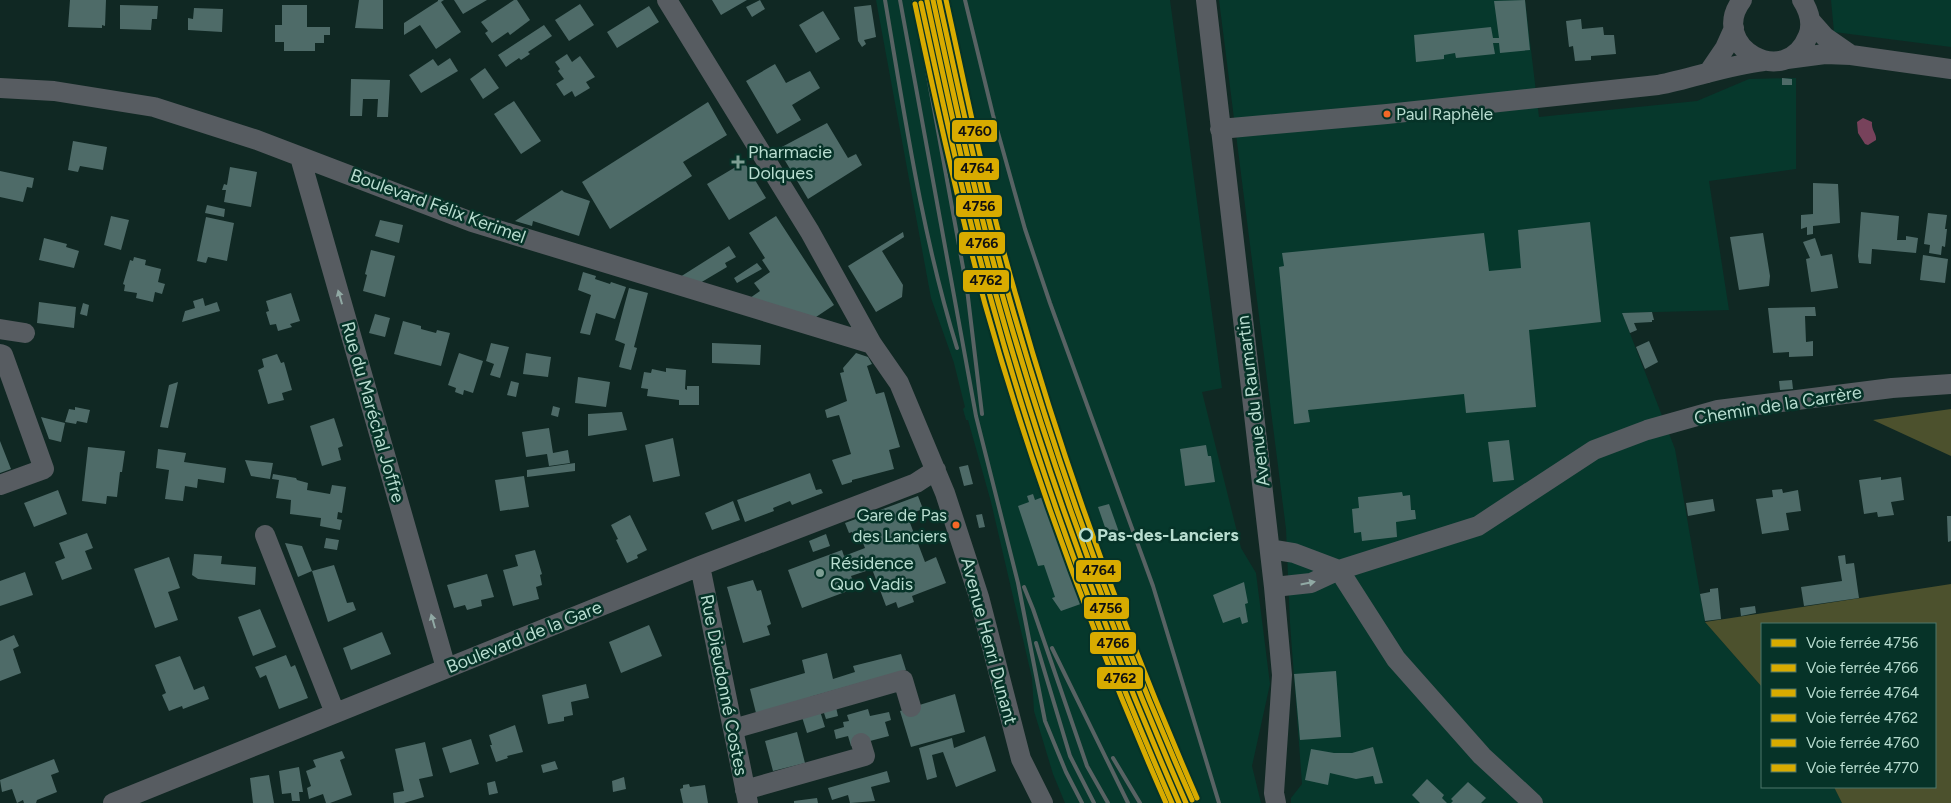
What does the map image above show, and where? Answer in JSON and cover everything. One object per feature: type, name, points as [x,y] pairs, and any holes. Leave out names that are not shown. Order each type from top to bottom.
[{"type":"street","name":"Avenue Henri Dunant","points":[[667,0],[810,232],[872,344],[899,382],[936,470],[956,525],[979,597],[1021,759],[1044,803]]},
{"type":"street","name":"Avenue du Raumartin","points":[[1206,0],[1270,549],[1282,675],[1274,793],[1276,803]]},
{"type":"street","points":[[1742,0],[1734,16],[1737,40],[1744,50],[1753,57],[1764,61]]},
{"type":"street","points":[[1787,59],[1805,44],[1809,32],[1810,20],[1807,8],[1802,0]]},
{"type":"street","points":[[1810,20],[1825,37],[1851,55]]},
{"type":"street","points":[[1708,73],[1725,48],[1734,28]]},
{"type":"street","points":[[1220,129],[1387,114],[1658,85],[1739,64],[1764,61],[1776,62],[1818,55],[1851,55],[1951,69]]},
{"type":"street","name":"Boulevard Félix Kerimel","points":[[0,88],[54,91],[154,108],[257,140],[472,222],[872,344]]},
{"type":"street","name":"Rue du Maréchal Joffre","points":[[300,157],[446,668]]},
{"type":"street","points":[[0,329],[25,333]]},
{"type":"street","points":[[0,354],[3,355],[44,469],[0,485]]},
{"type":"street","name":"Chemin de la Carrère","points":[[1274,587],[1311,583],[1339,570],[1478,526],[1594,450],[1647,430],[1718,410],[1892,388],[1951,384]]},
{"type":"street","name":"Boulevard de la Gare","points":[[113,803],[700,566],[916,482],[936,470]]},
{"type":"street","points":[[266,535],[335,713]]},
{"type":"street","points":[[1270,549],[1294,553],[1339,570],[1396,659],[1482,756],[1533,803]]},
{"type":"street","name":"Rue Dieudonné Costes","points":[[700,566],[746,796]]},
{"type":"street","points":[[733,729],[902,680],[911,708]]},
{"type":"street","points":[[746,796],[865,756],[861,743]]},
{"type":"shaded area","points":[[876,0],[1170,0],[1222,388],[1202,392],[1241,548],[1256,573],[1270,684],[1252,766],[1261,803],[1065,803],[1053,774],[1034,711],[1032,678],[991,502],[968,420],[966,420],[963,409],[965,407],[954,363],[931,298]]},
{"type":"shaded area","points":[[1219,0],[1525,0],[1539,117],[1697,101],[1749,79],[1796,78],[1796,169],[1709,181],[1729,310],[1622,313],[1675,449],[1705,622],[1761,686],[1761,788],[1834,788],[1842,803],[1291,803],[1291,798],[1302,784],[1290,623],[1286,529]]},
{"type":"shaded area","points":[[1831,0],[1951,0],[1951,47],[1834,32]]},
{"type":"shaded area","points":[[1863,118],[1872,122],[1876,138],[1876,140],[1868,145],[1865,144],[1858,133],[1857,122]]},
{"type":"shaded area","points":[[1951,409],[1951,456],[1873,420]]},
{"type":"shaded area","points":[[1951,584],[1951,803],[1842,803],[1834,788],[1936,788],[1936,623],[1761,623],[1761,686],[1705,622]]},
{"type":"building","points":[[70,0],[106,0],[105,26],[102,25],[102,28],[68,27]]},
{"type":"building","points":[[359,0],[383,0],[383,29],[355,28]]},
{"type":"building","points":[[438,0],[444,0],[441,2],[461,32],[436,49],[420,25],[404,35],[404,23]]},
{"type":"building","points":[[454,0],[487,0],[463,14]]},
{"type":"building","points":[[514,0],[517,0],[530,20],[510,35],[508,32],[492,43],[485,33],[488,31],[481,22]]},
{"type":"building","points":[[712,0],[747,0],[721,15]]},
{"type":"building","points":[[760,0],[765,9],[752,17],[746,7]]},
{"type":"building","points":[[1525,0],[1530,50],[1500,53],[1499,43],[1493,43],[1495,54],[1456,58],[1455,53],[1444,55],[1444,59],[1416,62],[1414,35],[1491,27],[1493,38],[1499,38],[1494,1]]},
{"type":"building","points":[[580,4],[594,25],[569,41],[555,20]]},
{"type":"building","points":[[120,5],[158,6],[157,19],[152,19],[151,30],[120,29]]},
{"type":"building","points":[[282,5],[307,5],[307,27],[330,27],[330,35],[324,35],[324,43],[315,43],[315,51],[284,51],[284,42],[275,42],[275,25],[282,25]]},
{"type":"building","points":[[871,5],[876,37],[864,40],[866,44],[862,47],[858,41],[854,7]]},
{"type":"building","points":[[649,6],[659,22],[617,48],[607,32]]},
{"type":"building","points":[[194,8],[223,9],[222,32],[188,30],[188,18],[193,19]]},
{"type":"building","points":[[823,11],[840,39],[816,53],[799,25]]},
{"type":"building","points":[[1581,19],[1582,29],[1603,27],[1604,35],[1614,35],[1616,54],[1591,56],[1591,60],[1575,61],[1573,46],[1569,47],[1566,21]]},
{"type":"building","points":[[544,25],[552,36],[528,52],[530,54],[521,60],[519,58],[506,67],[498,55]]},
{"type":"building","points":[[567,54],[572,62],[580,56],[595,77],[586,82],[590,88],[575,97],[572,91],[564,96],[556,84],[564,79],[558,71],[560,69],[555,62]]},
{"type":"building","points":[[450,58],[458,71],[421,93],[409,75],[433,59],[438,66]]},
{"type":"building","points":[[775,64],[786,83],[810,71],[820,88],[792,105],[801,120],[777,134],[746,81]]},
{"type":"building","points":[[485,68],[499,88],[483,99],[470,79]]},
{"type":"building","points":[[1782,78],[1792,79],[1792,85],[1782,85]]},
{"type":"building","points":[[351,79],[390,80],[388,117],[377,117],[378,99],[363,99],[362,116],[350,116]]},
{"type":"building","points":[[514,101],[541,141],[521,154],[494,114]]},
{"type":"building","points":[[708,102],[727,135],[683,162],[692,176],[610,229],[582,182]]},
{"type":"building","points":[[827,123],[848,158],[856,154],[862,165],[808,199],[778,149]]},
{"type":"building","points":[[73,141],[107,147],[103,170],[80,166],[78,172],[68,170]]},
{"type":"building","points":[[744,162],[766,198],[729,220],[707,184]]},
{"type":"building","points":[[230,167],[257,172],[251,207],[224,202],[226,190],[222,190],[224,184],[227,185]]},
{"type":"building","points":[[0,171],[34,178],[32,188],[27,187],[23,202],[0,197]]},
{"type":"building","points":[[1813,183],[1838,184],[1840,223],[1813,226],[1813,234],[1807,235],[1807,227],[1801,229],[1801,215],[1813,214]]},
{"type":"building","points":[[562,190],[590,201],[579,236],[533,221],[532,226],[515,221]]},
{"type":"building","points":[[207,205],[225,209],[224,217],[205,213]]},
{"type":"building","points":[[1861,212],[1899,216],[1897,240],[1906,240],[1906,236],[1918,238],[1916,253],[1872,249],[1871,264],[1859,263]]},
{"type":"building","points":[[1928,213],[1947,215],[1945,247],[1942,246],[1941,255],[1929,253],[1930,245],[1924,244]]},
{"type":"building","points":[[111,216],[129,220],[121,250],[104,245]]},
{"type":"building","points":[[776,216],[834,305],[813,319],[750,298],[760,291],[754,283],[770,272],[762,260],[765,258],[749,233]]},
{"type":"building","points":[[206,217],[234,223],[227,261],[208,257],[206,263],[197,261]]},
{"type":"building","points":[[380,220],[403,225],[399,243],[375,236]]},
{"type":"building","points":[[1590,222],[1601,322],[1529,330],[1536,407],[1466,413],[1464,394],[1308,410],[1310,422],[1294,424],[1279,267],[1284,266],[1282,253],[1484,233],[1489,271],[1521,268],[1518,230]]},
{"type":"building","points":[[903,232],[904,237],[882,251],[903,285],[902,297],[876,312],[848,266]]},
{"type":"building","points":[[1763,233],[1770,276],[1769,286],[1739,290],[1730,237]]},
{"type":"building","points":[[44,238],[67,244],[66,247],[79,251],[74,268],[39,260]]},
{"type":"building","points":[[1815,238],[1821,256],[1832,254],[1838,288],[1811,292],[1806,259],[1810,258],[1803,242]]},
{"type":"building","points":[[729,246],[736,257],[725,263],[727,267],[700,283],[680,277]]},
{"type":"building","points":[[371,250],[395,256],[385,297],[363,291]]},
{"type":"building","points":[[1923,255],[1948,259],[1945,283],[1920,280]]},
{"type":"building","points":[[134,257],[146,260],[145,265],[161,269],[158,282],[165,284],[162,294],[155,292],[153,302],[136,298],[137,293],[124,291],[125,285],[123,284],[130,260],[133,261]]},
{"type":"building","points":[[757,263],[762,269],[737,283],[734,278]]},
{"type":"building","points":[[583,272],[596,276],[595,279],[626,287],[615,319],[596,313],[590,335],[580,333],[591,295],[578,290]]},
{"type":"building","points":[[629,288],[648,293],[634,347],[637,348],[631,370],[619,367],[625,344],[615,340]]},
{"type":"building","points":[[291,293],[300,321],[290,324],[292,327],[278,331],[276,324],[270,325],[266,312],[269,311],[266,301]]},
{"type":"building","points":[[203,298],[205,306],[217,302],[220,311],[182,322],[185,311],[195,308],[193,301]]},
{"type":"building","points":[[39,302],[76,307],[74,328],[37,323]]},
{"type":"building","points":[[83,303],[89,305],[87,316],[80,314]]},
{"type":"building","points":[[1815,307],[1816,316],[1805,316],[1806,342],[1813,341],[1813,356],[1789,357],[1789,352],[1773,353],[1768,308]]},
{"type":"building","points":[[1652,312],[1654,320],[1652,322],[1634,323],[1637,330],[1630,333],[1622,313]]},
{"type":"building","points":[[375,314],[390,318],[385,337],[369,333]]},
{"type":"building","points":[[403,321],[436,333],[437,330],[450,333],[441,366],[394,354]]},
{"type":"building","points":[[1649,341],[1658,362],[1645,369],[1636,347]]},
{"type":"building","points":[[491,343],[509,347],[500,378],[490,375],[494,364],[486,361]]},
{"type":"building","points":[[712,343],[761,345],[760,365],[712,363]]},
{"type":"building","points":[[459,353],[483,361],[473,393],[464,390],[463,395],[455,392],[456,388],[448,385]]},
{"type":"building","points":[[526,353],[551,357],[548,377],[523,374]]},
{"type":"building","points":[[856,353],[868,357],[872,364],[867,366],[876,394],[884,392],[900,447],[889,450],[894,469],[852,480],[852,482],[842,485],[832,460],[851,454],[839,415],[827,418],[825,410],[847,401],[840,373],[844,372],[843,368]]},
{"type":"building","points":[[277,354],[281,363],[284,362],[292,390],[282,393],[284,400],[268,404],[258,370],[264,367],[262,359]]},
{"type":"building","points":[[666,368],[686,370],[685,389],[687,390],[687,386],[699,386],[699,405],[679,405],[679,400],[647,396],[648,389],[641,388],[644,372],[651,373],[652,369],[666,372]]},
{"type":"building","points":[[578,377],[610,382],[606,407],[575,403]]},
{"type":"building","points":[[1792,380],[1793,389],[1780,390],[1779,381]]},
{"type":"building","points":[[511,381],[519,383],[516,397],[507,395]]},
{"type":"building","points":[[178,382],[168,428],[160,427],[169,385]]},
{"type":"building","points":[[553,406],[560,408],[558,417],[551,415]]},
{"type":"building","points":[[75,407],[90,410],[87,423],[77,421],[76,424],[65,422],[69,409],[75,410]]},
{"type":"building","points":[[622,412],[627,430],[588,436],[588,414]]},
{"type":"building","points":[[41,417],[65,423],[61,442],[49,439]]},
{"type":"building","points":[[334,418],[343,446],[338,448],[341,460],[322,466],[310,426]]},
{"type":"building","points":[[549,428],[553,453],[568,450],[570,463],[549,466],[547,454],[526,457],[522,432]]},
{"type":"building","points":[[673,438],[680,476],[653,482],[645,445]]},
{"type":"building","points":[[1509,440],[1514,480],[1493,482],[1488,442]]},
{"type":"building","points":[[0,441],[11,469],[0,473]]},
{"type":"building","points":[[1206,445],[1208,456],[1211,456],[1215,482],[1185,486],[1180,449]]},
{"type":"building","points":[[88,447],[125,451],[117,497],[107,496],[106,504],[82,501]]},
{"type":"building","points":[[158,449],[186,453],[184,462],[226,468],[224,483],[198,479],[197,488],[185,486],[183,501],[165,499],[169,470],[156,468]]},
{"type":"building","points":[[245,460],[273,463],[270,479],[251,476]]},
{"type":"building","points":[[575,463],[575,471],[527,477],[527,470]]},
{"type":"building","points":[[968,465],[973,484],[964,486],[959,467]]},
{"type":"building","points":[[810,473],[816,490],[821,489],[823,493],[792,505],[790,501],[773,508],[774,511],[745,522],[737,500]]},
{"type":"building","points":[[273,474],[296,478],[308,483],[307,490],[330,494],[332,485],[346,487],[342,513],[338,512],[337,519],[342,520],[340,530],[320,526],[321,518],[290,514],[291,500],[276,498],[279,480],[272,479]]},
{"type":"building","points":[[524,476],[529,507],[500,511],[495,480]]},
{"type":"building","points":[[1881,477],[1881,480],[1901,477],[1904,500],[1891,502],[1894,515],[1878,517],[1877,512],[1864,514],[1859,480]]},
{"type":"building","points":[[1782,489],[1783,493],[1798,490],[1801,511],[1786,513],[1789,530],[1762,534],[1756,499],[1773,497],[1772,490]]},
{"type":"building","points":[[58,490],[67,514],[34,527],[24,503]]},
{"type":"building","points":[[1402,492],[1403,496],[1410,495],[1411,510],[1415,510],[1416,519],[1396,522],[1397,537],[1362,541],[1361,532],[1354,533],[1352,509],[1359,508],[1358,497]]},
{"type":"building","name":"Pas-des-Lanciers","points":[[1033,494],[1035,500],[1048,495],[1068,557],[1073,556],[1089,601],[1061,611],[1052,598],[1055,597],[1044,565],[1038,566],[1018,506],[1029,502],[1027,496]]},
{"type":"building","points":[[918,496],[923,509],[907,515],[925,562],[936,557],[946,583],[912,596],[914,602],[898,608],[896,602],[886,606],[872,569],[851,576],[856,588],[802,608],[788,570],[842,550],[844,556],[865,548],[859,533],[853,536],[852,532],[849,533],[845,523]]},
{"type":"building","points":[[1713,499],[1715,511],[1688,516],[1686,503]]},
{"type":"building","points":[[733,501],[740,520],[712,530],[705,513]]},
{"type":"building","points":[[1109,504],[1120,535],[1109,539],[1098,507]]},
{"type":"building","points":[[982,514],[985,527],[979,528],[976,515]]},
{"type":"building","points":[[630,515],[647,550],[637,555],[638,558],[627,563],[611,525]]},
{"type":"building","points":[[1947,516],[1951,516],[1951,541],[1948,542]]},
{"type":"building","points":[[87,533],[93,548],[85,551],[92,569],[62,580],[55,562],[65,558],[59,543]]},
{"type":"building","points":[[826,534],[830,546],[813,552],[809,541]]},
{"type":"building","points":[[326,538],[339,540],[337,550],[324,548]]},
{"type":"building","points":[[285,543],[302,546],[312,571],[298,577]]},
{"type":"building","points":[[535,550],[542,574],[540,575],[542,585],[536,587],[539,599],[513,606],[503,570],[518,566],[515,555]]},
{"type":"building","points":[[194,554],[222,556],[221,564],[256,567],[255,585],[198,579],[192,575]]},
{"type":"building","points":[[1845,555],[1846,564],[1854,563],[1859,598],[1804,606],[1801,587],[1842,581],[1838,556]]},
{"type":"building","points":[[169,557],[180,588],[168,592],[178,620],[155,628],[134,569]]},
{"type":"building","points":[[334,565],[347,603],[353,602],[356,610],[328,622],[312,571]]},
{"type":"building","points":[[25,572],[33,595],[0,606],[0,581]]},
{"type":"building","points":[[487,574],[494,597],[481,600],[482,606],[467,610],[465,605],[454,608],[447,585]]},
{"type":"building","points":[[753,580],[757,591],[761,590],[771,624],[767,626],[770,635],[743,643],[727,587]]},
{"type":"building","points":[[1244,582],[1248,603],[1245,604],[1248,622],[1242,624],[1240,617],[1223,623],[1213,595]]},
{"type":"building","points":[[1718,588],[1721,619],[1705,621],[1700,594],[1710,592],[1710,589]]},
{"type":"building","points":[[1755,606],[1756,613],[1741,616],[1740,608]]},
{"type":"building","points":[[260,609],[276,647],[253,656],[238,617]]},
{"type":"building","points":[[649,625],[662,656],[621,673],[609,642]]},
{"type":"building","points":[[382,632],[391,654],[351,670],[343,648]]},
{"type":"building","points":[[14,635],[19,646],[13,649],[21,673],[0,681],[0,641]]},
{"type":"building","points":[[827,653],[833,679],[855,672],[853,666],[901,654],[906,670],[813,696],[757,717],[750,689],[805,673],[802,660]]},
{"type":"building","points":[[286,655],[291,667],[295,665],[308,698],[279,709],[266,675],[260,678],[255,667]]},
{"type":"building","points":[[180,656],[194,690],[204,686],[209,699],[183,709],[182,706],[169,711],[162,695],[166,693],[155,665]]},
{"type":"building","points":[[1336,671],[1341,737],[1300,740],[1294,674]]},
{"type":"building","points":[[586,684],[589,698],[571,702],[573,715],[564,717],[564,721],[548,724],[542,695]]},
{"type":"building","points":[[955,694],[965,732],[911,747],[900,711]]},
{"type":"building","points":[[836,707],[838,716],[826,719],[823,710]]},
{"type":"building","points":[[868,709],[870,716],[889,712],[891,720],[885,722],[889,736],[851,746],[848,736],[836,739],[834,730],[844,727],[843,722],[849,721],[847,715]]},
{"type":"building","points":[[820,711],[825,727],[807,733],[802,717]]},
{"type":"building","points":[[515,725],[523,752],[507,756],[508,758],[496,762],[490,745],[492,745],[489,735]]},
{"type":"building","points":[[797,732],[805,763],[773,771],[765,741]]},
{"type":"building","points":[[985,736],[996,771],[956,787],[943,752],[932,755],[937,777],[927,780],[919,748],[952,738],[954,748]]},
{"type":"building","points":[[471,739],[479,764],[450,773],[442,748]]},
{"type":"building","points":[[425,742],[433,776],[419,779],[424,797],[404,803],[394,803],[393,793],[404,791],[395,749]]},
{"type":"building","points":[[1373,747],[1383,783],[1375,784],[1373,776],[1356,779],[1330,773],[1328,785],[1305,780],[1311,749],[1334,753],[1352,753]]},
{"type":"building","points":[[342,751],[345,758],[340,760],[352,795],[330,803],[326,803],[323,794],[309,799],[307,788],[311,786],[306,771],[316,767],[313,760]]},
{"type":"building","points":[[54,759],[59,772],[51,775],[57,792],[37,800],[36,803],[24,803],[23,800],[17,803],[12,789],[2,792],[0,780]]},
{"type":"building","points":[[555,761],[558,769],[543,773],[541,765]]},
{"type":"building","points":[[299,767],[303,792],[299,792],[300,801],[292,801],[291,793],[282,794],[279,771]]},
{"type":"building","points":[[887,771],[890,782],[871,787],[875,801],[850,803],[848,795],[832,800],[828,788]]},
{"type":"building","points":[[269,775],[274,803],[253,803],[250,778]]},
{"type":"building","points":[[624,777],[626,789],[613,792],[612,781]]},
{"type":"building","points":[[1427,779],[1444,795],[1442,798],[1447,803],[1420,803],[1412,795]]},
{"type":"building","points":[[495,781],[498,793],[489,795],[487,783]]},
{"type":"building","points":[[1468,782],[1486,798],[1481,803],[1451,803],[1453,801],[1451,799]]},
{"type":"building","points":[[689,784],[690,787],[705,785],[708,803],[683,803],[680,789],[683,788],[683,785]]},
{"type":"building","points":[[817,798],[818,803],[794,803],[794,801]]},
{"type":"railway","points":[[885,0],[924,219],[957,348]]},
{"type":"railway","points":[[900,0],[976,416],[1018,583],[1045,721],[1066,772],[1082,803]]},
{"type":"railway","points":[[914,0],[967,289],[982,414]]},
{"type":"railway","points":[[965,0],[993,115],[1025,229],[1153,586],[1219,803]]},
{"type":"railway","points":[[1024,587],[1087,766],[1108,803]]},
{"type":"railway","points":[[1036,643],[1070,756],[1094,803]]},
{"type":"railway","points":[[1052,648],[1128,803]]},
{"type":"railway","points":[[1113,758],[1140,803]]},
{"type":"rail line","name":"4756","points":[[933,0],[984,226],[1004,301],[1043,429],[1110,618],[1186,803]]},
{"type":"rail line","name":"4764","points":[[939,0],[990,225],[1029,364],[1092,553],[1140,678],[1192,800]]},
{"type":"rail line","name":"4760","points":[[946,0],[997,225],[1055,426],[1098,552],[1197,798]]},
{"type":"rail line","name":"4766","points":[[927,1],[978,227],[998,302],[1037,430],[1103,618],[1179,803]]},
{"type":"rail line","name":"4762","points":[[921,3],[972,228],[1010,367],[1051,493],[1096,618],[1172,803]]},
{"type":"rail line","name":"4770","points":[[915,4],[975,267],[1004,368],[1045,494],[1090,619],[1166,803]]},
{"type":"place","name":"Paul Raphèle","points":[[1387,114]]},
{"type":"place","name":"Pharmacie Dolques","points":[[738,162]]},
{"type":"place","name":"Gare de Pas des Lanciers","points":[[956,525]]},
{"type":"place","name":"Pas-des-Lanciers","points":[[1086,535]]},
{"type":"place","name":"Résidence Quo Vadis","points":[[820,573]]}]
